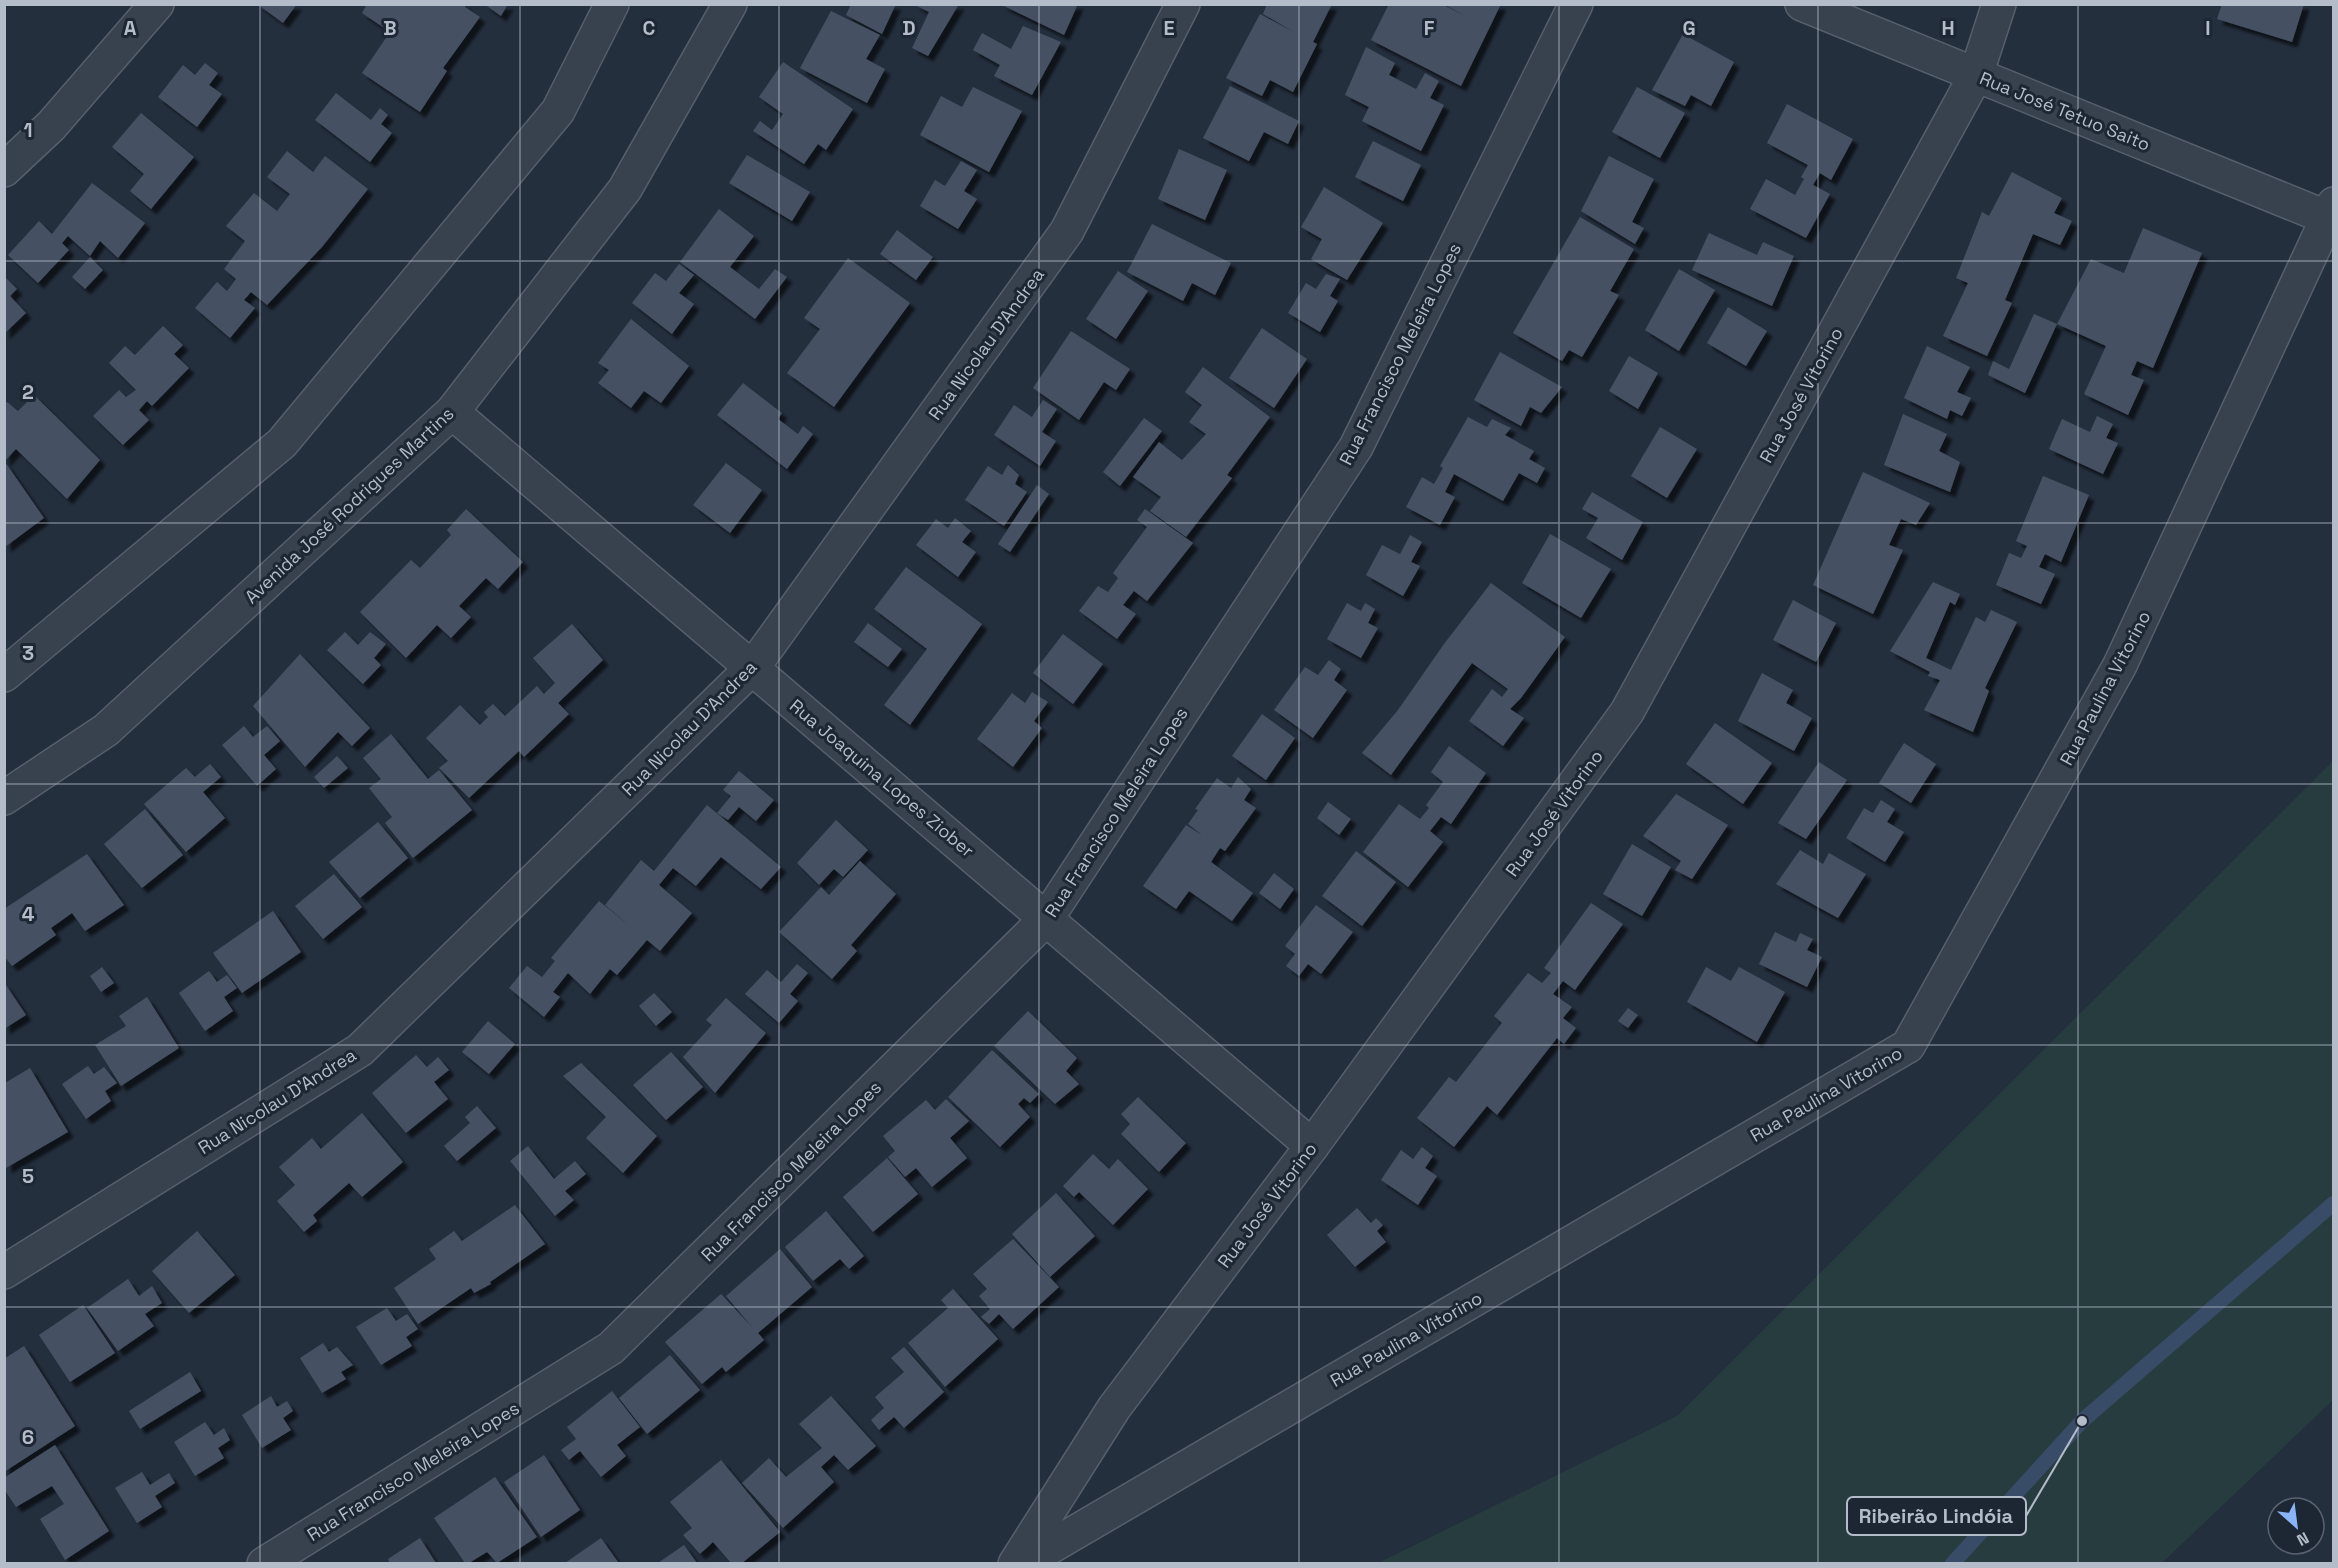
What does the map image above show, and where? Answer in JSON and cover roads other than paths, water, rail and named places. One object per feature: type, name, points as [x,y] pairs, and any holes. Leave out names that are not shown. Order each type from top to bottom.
[{"type":"street","points":[[4,170],[51,126],[158,4]]},
{"type":"street","points":[[4,675],[282,443],[558,111],[612,4]]},
{"type":"street","name":"Avenida José Rodrigues Martins","points":[[4,798],[106,730],[452,412],[625,189],[730,4]]},
{"type":"street","name":"Rua Nicolau D'Andrea","points":[[4,1272],[360,1050],[753,667],[1067,231],[1183,4]]},
{"type":"street","name":"Rua Francisco Meleira Lopes","points":[[264,1563],[611,1348],[1047,918],[1356,447],[1576,4]]},
{"type":"street","name":"Rua José Tetuo Saito","points":[[1802,4],[1976,75],[2331,211]]},
{"type":"street","name":"Rua José Vitorino","points":[[1015,1563],[1114,1408],[1312,1146],[1627,712],[1976,75],[1999,4]]},
{"type":"street","name":"Rua Paulina Vitorino","points":[[1022,1563],[1908,1046],[2120,665],[2331,211]]},
{"type":"street","name":"Rua Joaquina Lopes Ziober","points":[[452,412],[1312,1146]]},
{"type":"waterway","points":[[1952,1564],[2082,1421],[2334,1203]]},
{"type":"place","name":"Ribeirão Lindóia","points":[[2082,1421]]}]
